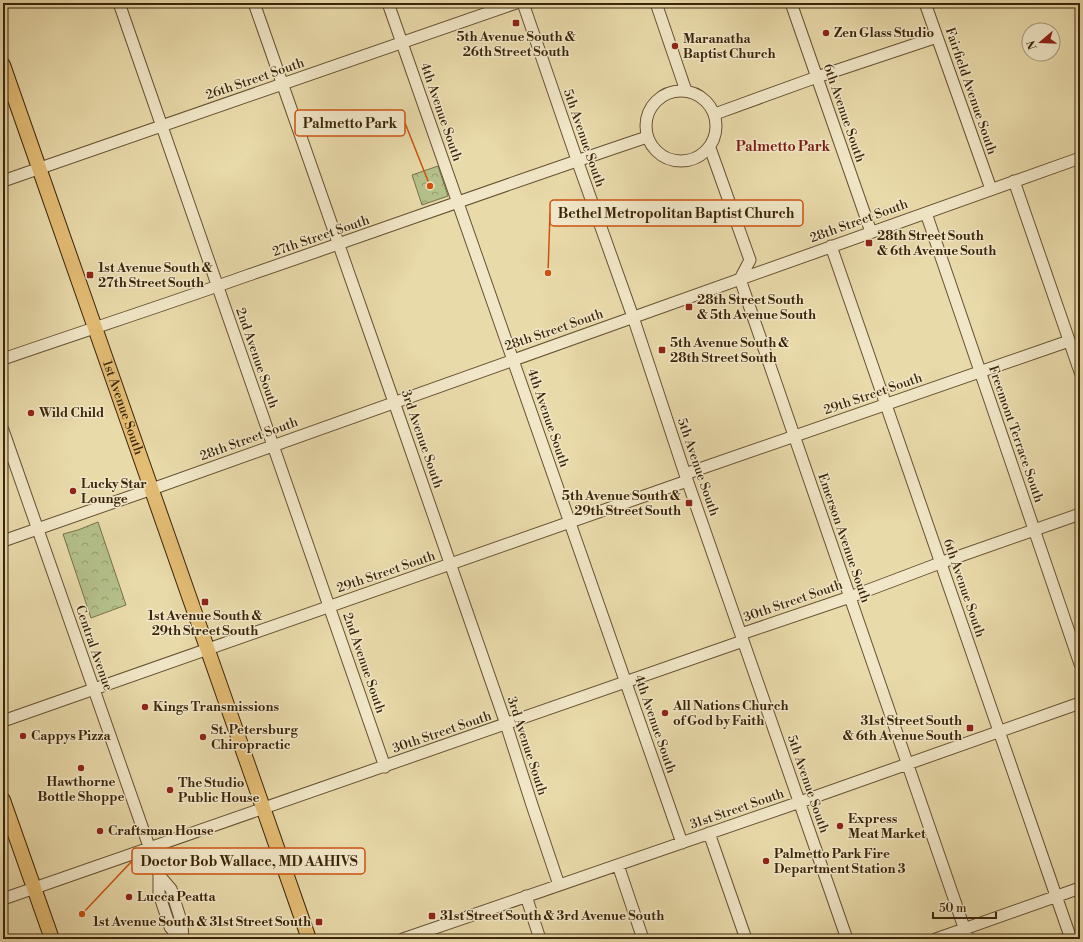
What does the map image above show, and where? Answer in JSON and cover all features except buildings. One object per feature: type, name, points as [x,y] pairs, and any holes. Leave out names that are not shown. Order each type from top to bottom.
[{"type":"main road","name":"1st Avenue South","points":[[3,65],[309,939]]},
{"type":"main road","points":[[3,800],[52,939]]},
{"type":"street","name":"2nd Avenue South","points":[[119,3],[272,446],[385,766]]},
{"type":"street","name":"3rd Avenue South","points":[[254,3],[506,724],[559,885]]},
{"type":"street","name":"4th Avenue South","points":[[388,3],[682,843]]},
{"type":"street","name":"26th Street South","points":[[3,181],[516,3]]},
{"type":"street","name":"5th Avenue South","points":[[523,3],[633,317],[686,477],[847,939]]},
{"type":"street","points":[[656,3],[686,91]]},
{"type":"street","name":"6th Avenue South","points":[[791,3],[871,232]]},
{"type":"street","name":"Fairfield Avenue South","points":[[925,3],[991,189]]},
{"type":"street","points":[[715,114],[817,77],[937,37]]},
{"type":"street","points":[[674,91],[695,93],[704,98],[715,114],[717,124],[713,143],[707,151],[697,158],[685,162],[673,161],[657,152],[647,137],[646,125],[648,113],[654,103],[663,96],[674,91]]},
{"type":"street","name":"27th Street South","points":[[3,360],[647,137]]},
{"type":"street","points":[[710,148],[750,260],[740,279]]},
{"type":"street","name":"28th Street South","points":[[3,541],[1080,158]]},
{"type":"street","points":[[1014,181],[1080,372]]},
{"type":"street","name":"Freemont Terrace South","points":[[926,213],[1080,664]]},
{"type":"street","name":"6th Avenue South","points":[[831,246],[1071,939]]},
{"type":"street","name":"Emerson Avenue South","points":[[740,279],[966,934]]},
{"type":"street","name":"29th Street South","points":[[3,721],[570,522],[794,436],[1069,341]]},
{"type":"street","name":"Central Avenue","points":[[3,430],[159,875],[160,894],[170,927],[181,939]]},
{"type":"street","name":"30th Street South","points":[[3,899],[208,829],[263,808],[626,682],[940,563],[1080,514]]},
{"type":"street","name":"31st Street South","points":[[403,939],[800,802],[1080,703]]},
{"type":"street","points":[[709,833],[746,939]]},
{"type":"street","points":[[618,865],[643,939]]},
{"type":"street","points":[[936,939],[966,934],[1080,888]]},
{"type":"street","points":[[526,896],[540,939]]},
{"type":"green space","points":[[438,166],[448,196],[422,205],[412,175]]},
{"type":"green space","points":[[98,522],[126,605],[91,618],[63,534]]},
{"type":"place","name":"5th Avenue South & 26th Street South","points":[[516,23]]},
{"type":"place","name":"Zen Glass Studio","points":[[826,33]]},
{"type":"place","name":"Maranatha Baptist Church","points":[[675,46]]},
{"type":"place","name":"Palmetto Park","points":[[430,186]]},
{"type":"place","name":"28th Street South & 6th Avenue South","points":[[869,243]]},
{"type":"place","name":"Bethel Metropolitan Baptist Church","points":[[548,273]]},
{"type":"place","name":"1st Avenue South & 27th Street South","points":[[90,275]]},
{"type":"place","name":"28th Street South & 5th Avenue South","points":[[689,307]]},
{"type":"place","name":"5th Avenue South & 28th Street South","points":[[662,350]]},
{"type":"place","name":"Wild Child","points":[[31,413]]},
{"type":"place","name":"Lucky Star Lounge","points":[[73,491]]},
{"type":"place","name":"5th Avenue South & 29th Street South","points":[[689,503]]},
{"type":"place","name":"1st Avenue South & 29th Street South","points":[[205,602]]},
{"type":"place","name":"Kings Transmissions","points":[[145,707]]},
{"type":"place","name":"All Nations Church of God by Faith","points":[[665,713]]},
{"type":"place","name":"31st Street South & 6th Avenue South","points":[[970,728]]},
{"type":"place","name":"Cappys Pizza","points":[[23,736]]},
{"type":"place","name":"St. Petersburg Chiropractic","points":[[203,737]]},
{"type":"place","name":"Hawthorne Bottle Shoppe","points":[[81,768]]},
{"type":"place","name":"The Studio Public House","points":[[170,790]]},
{"type":"place","name":"Express Meat Market","points":[[840,826]]},
{"type":"place","name":"Craftsman House","points":[[100,831]]},
{"type":"place","name":"Palmetto Park Fire Department Station 3","points":[[766,861]]},
{"type":"place","name":"Lucca Peatta","points":[[129,897]]},
{"type":"place","name":"Doctor Bob Wallace, MD AAHIVS","points":[[82,914]]},
{"type":"place","name":"31st Street South & 3rd Avenue South","points":[[432,916]]},
{"type":"place","name":"1st Avenue South & 31st Street South","points":[[319,922]]},
{"type":"district","name":"Palmetto Park","points":[[783,147]]}]
